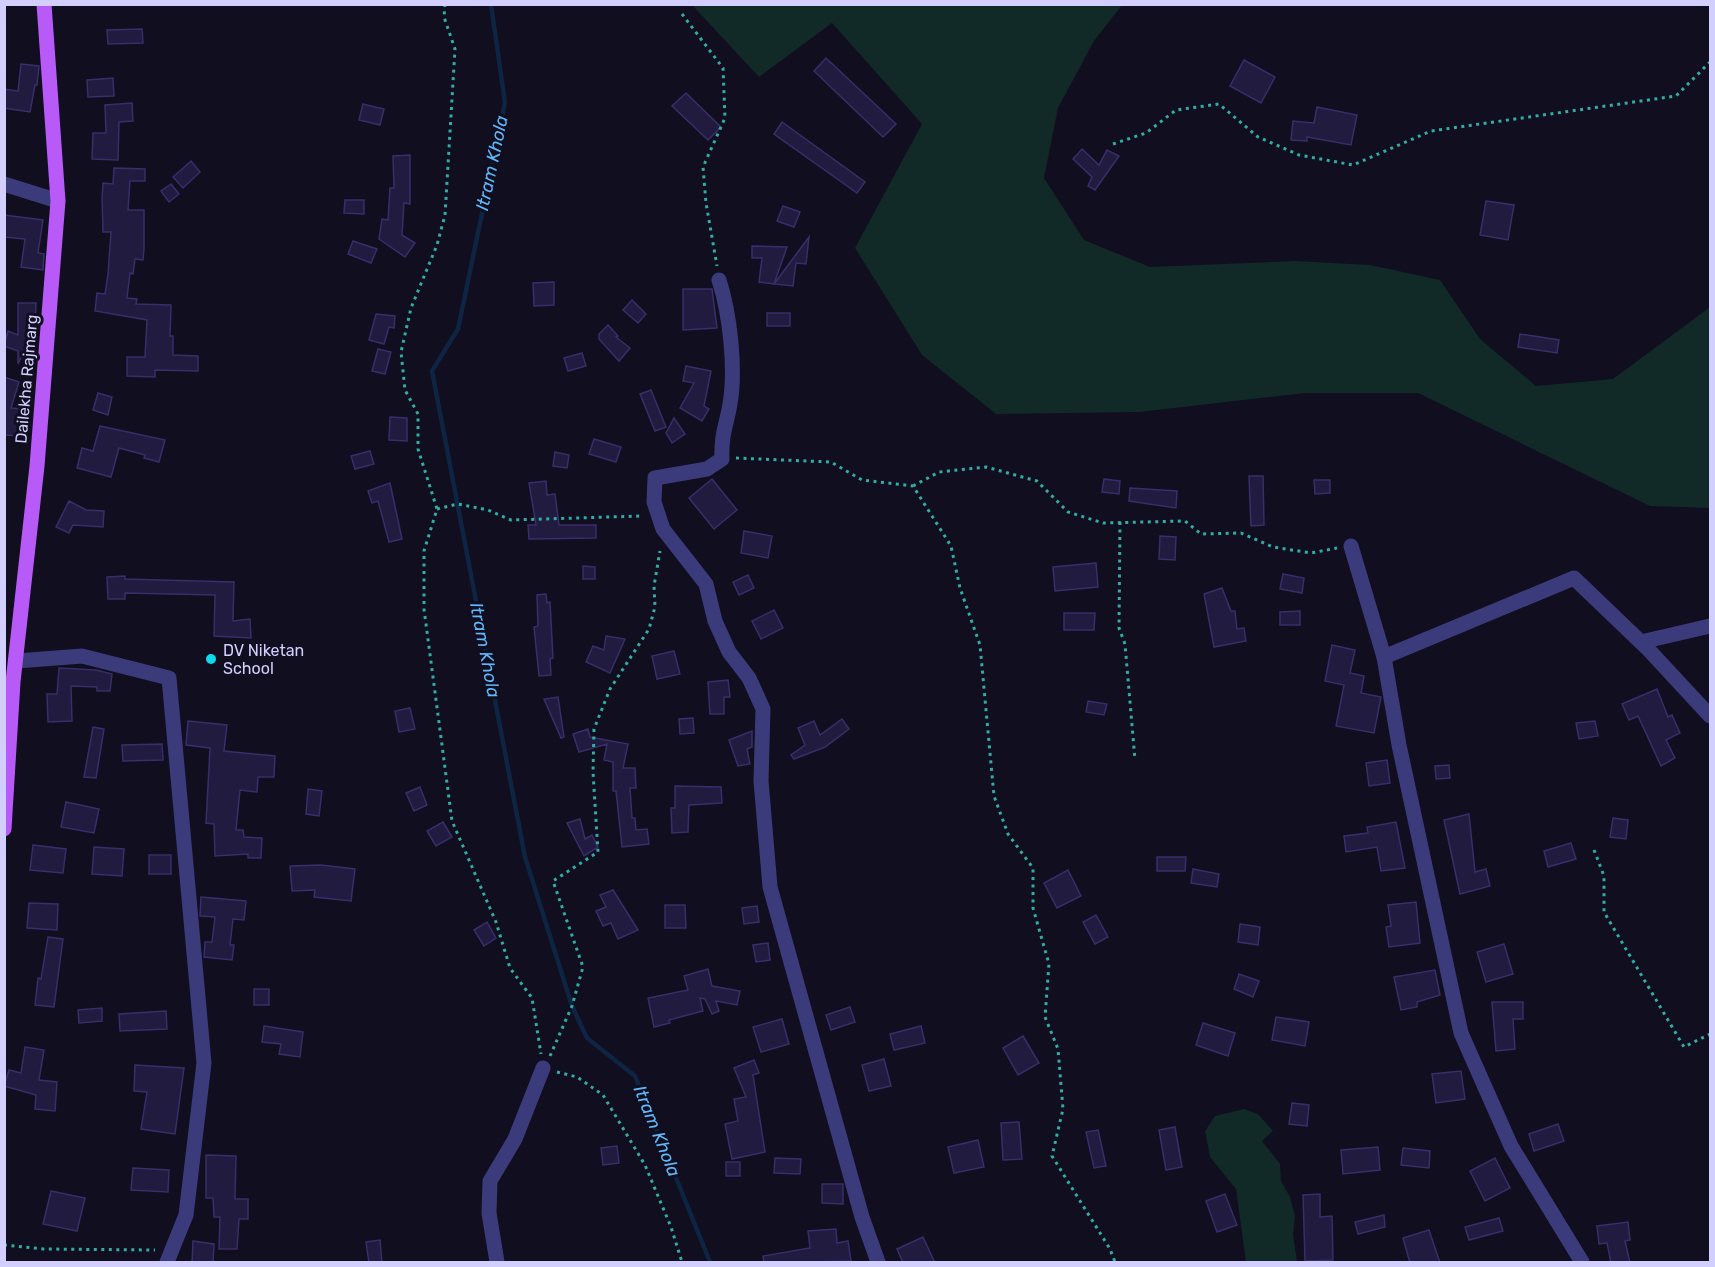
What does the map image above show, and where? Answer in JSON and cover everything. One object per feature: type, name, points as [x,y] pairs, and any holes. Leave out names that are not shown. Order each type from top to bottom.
[{"type":"main road","name":"Dailekha Rajmarg","points":[[4,828],[13,682],[37,466],[58,201],[44,4]]},
{"type":"street","points":[[4,184],[58,201]]},
{"type":"street","points":[[719,280],[726,302],[731,361],[730,403],[721,434],[722,459],[706,469],[655,478],[654,502],[663,529],[706,584],[715,621],[729,652],[749,678],[763,709],[761,781],[770,887],[862,1217],[878,1263]]},
{"type":"street","points":[[1351,546],[1384,657],[1399,745],[1461,1034],[1511,1146],[1582,1263]]},
{"type":"street","points":[[1384,657],[1574,578],[1641,642],[1710,716]]},
{"type":"street","points":[[1641,642],[1710,626]]},
{"type":"street","points":[[17,661],[82,656],[169,678],[204,1063],[186,1215],[168,1256]]},
{"type":"street","points":[[497,1263],[489,1214],[490,1181],[515,1139],[543,1068]]},
{"type":"path","points":[[445,4],[444,17],[455,49],[444,215],[437,245],[411,308],[401,352],[405,390],[418,414],[418,449],[437,508],[424,550],[424,609],[452,821],[496,922],[510,968],[532,998],[543,1068]]},
{"type":"path","points":[[682,14],[723,68],[725,118],[704,167],[706,203],[719,280]]},
{"type":"path","points":[[1113,144],[1146,133],[1176,110],[1219,104],[1258,137],[1299,155],[1353,165],[1431,131],[1676,96],[1710,62]]},
{"type":"path","points":[[722,459],[753,458],[831,462],[862,480],[913,486],[939,472],[986,466],[1037,481],[1068,512],[1103,523],[1185,521],[1201,534],[1241,533],[1273,547],[1311,553],[1351,546]]},
{"type":"path","points":[[913,486],[951,546],[960,588],[980,645],[994,796],[1008,834],[1033,868],[1033,908],[1048,964],[1045,1017],[1058,1049],[1063,1109],[1052,1156],[1110,1249],[1114,1263]]},
{"type":"path","points":[[437,508],[458,504],[488,510],[511,520],[651,516],[663,529],[654,586],[655,607],[649,629],[610,689],[594,729],[598,852],[553,881],[583,968],[572,1006],[543,1068]]},
{"type":"path","points":[[1120,522],[1119,628],[1125,644],[1135,760]]},
{"type":"path","points":[[1594,850],[1604,876],[1604,912],[1684,1047],[1710,1034]]},
{"type":"path","points":[[543,1068],[577,1077],[603,1095],[645,1165],[671,1227],[682,1263]]},
{"type":"path","points":[[4,1245],[168,1256]]},
{"type":"green space","points":[[692,5],[1122,5],[1094,41],[1058,108],[1044,178],[1084,240],[1150,267],[1295,261],[1370,265],[1440,280],[1480,339],[1536,386],[1613,379],[1710,307],[1710,508],[1650,506],[1418,393],[1306,393],[1139,412],[996,414],[922,355],[855,248],[922,124],[832,23],[759,77]]},
{"type":"green space","points":[[1244,1109],[1258,1114],[1273,1131],[1262,1141],[1280,1164],[1281,1181],[1290,1197],[1295,1216],[1293,1235],[1297,1262],[1246,1262],[1236,1189],[1210,1157],[1205,1131],[1215,1116]]},
{"type":"building","points":[[142,29],[143,43],[108,44],[107,30]]},
{"type":"building","points":[[826,58],[896,124],[883,137],[814,71]]},
{"type":"building","points":[[1244,60],[1275,77],[1261,103],[1230,86]]},
{"type":"building","points":[[21,64],[39,66],[30,112],[4,108],[4,89],[18,91]]},
{"type":"building","points":[[113,78],[114,96],[88,97],[87,80]]},
{"type":"building","points":[[686,93],[721,127],[708,140],[672,106]]},
{"type":"building","points":[[132,103],[133,121],[119,122],[118,160],[92,159],[93,133],[106,133],[105,105]]},
{"type":"building","points":[[363,104],[384,109],[380,125],[359,120]]},
{"type":"building","points":[[1317,107],[1357,115],[1351,145],[1307,137],[1307,141],[1291,140],[1293,121],[1314,123]]},
{"type":"building","points":[[782,122],[865,182],[857,193],[774,134]]},
{"type":"building","points":[[1082,149],[1099,165],[1107,150],[1119,156],[1095,190],[1088,186],[1092,177],[1073,159]]},
{"type":"building","points":[[410,155],[410,204],[404,203],[402,235],[415,243],[405,257],[379,239],[382,219],[388,220],[390,188],[394,188],[393,156]]},
{"type":"building","points":[[191,161],[200,172],[183,188],[173,177]]},
{"type":"building","points":[[114,168],[145,169],[145,181],[130,181],[128,210],[144,210],[144,249],[143,260],[135,259],[133,274],[130,273],[127,298],[137,299],[136,304],[171,305],[170,336],[173,336],[173,355],[198,356],[198,371],[155,370],[155,377],[127,376],[127,357],[145,357],[147,320],[95,311],[97,293],[105,294],[111,232],[103,232],[103,183],[113,184]]},
{"type":"building","points":[[171,184],[179,194],[169,202],[161,191]]},
{"type":"building","points":[[345,200],[364,200],[364,214],[344,213]]},
{"type":"building","points":[[1486,201],[1514,205],[1508,240],[1480,235]]},
{"type":"building","points":[[783,206],[800,212],[794,227],[777,221]]},
{"type":"building","points":[[4,215],[43,220],[38,253],[44,254],[43,270],[21,267],[25,239],[4,237]]},
{"type":"building","points":[[809,237],[806,264],[796,263],[793,286],[774,284]]},
{"type":"building","points":[[353,241],[377,249],[371,263],[348,254]]},
{"type":"building","points":[[752,246],[787,247],[774,284],[759,282],[762,258],[752,258]]},
{"type":"building","points":[[554,282],[554,305],[534,306],[533,283]]},
{"type":"building","points":[[683,289],[712,289],[717,328],[683,330]]},
{"type":"building","points":[[632,300],[646,314],[638,323],[623,310]]},
{"type":"building","points":[[18,303],[36,303],[35,327],[18,364],[18,351],[4,346],[8,331],[18,335]]},
{"type":"building","points":[[767,313],[790,313],[790,326],[767,326]]},
{"type":"building","points":[[376,314],[395,316],[394,328],[389,327],[384,344],[369,340]]},
{"type":"building","points":[[608,325],[618,336],[616,337],[630,348],[619,361],[599,339],[599,334]]},
{"type":"building","points":[[1520,334],[1559,340],[1557,353],[1518,347]]},
{"type":"building","points":[[378,349],[391,352],[385,374],[372,371]]},
{"type":"building","points":[[582,353],[586,366],[568,371],[564,358]]},
{"type":"building","points":[[686,366],[711,371],[704,406],[709,409],[702,421],[680,408],[694,383],[683,381]]},
{"type":"building","points":[[4,377],[19,382],[11,408],[24,409],[23,436],[4,435]]},
{"type":"building","points":[[651,390],[666,427],[655,431],[640,394]]},
{"type":"building","points":[[98,393],[112,397],[108,415],[93,410]]},
{"type":"building","points":[[390,417],[407,418],[407,441],[389,440]]},
{"type":"building","points":[[674,418],[685,434],[672,443],[666,433]]},
{"type":"building","points":[[100,426],[165,440],[159,462],[144,458],[145,455],[119,448],[111,477],[77,468],[82,448],[93,451]]},
{"type":"building","points":[[594,439],[621,447],[616,462],[589,454]]},
{"type":"building","points":[[370,451],[374,464],[355,469],[351,456]]},
{"type":"building","points":[[555,452],[569,455],[567,468],[553,466]]},
{"type":"building","points":[[1249,476],[1263,476],[1264,525],[1251,526]]},
{"type":"building","points":[[712,479],[737,510],[714,529],[689,498]]},
{"type":"building","points":[[1104,479],[1120,481],[1119,494],[1102,492]]},
{"type":"building","points":[[1314,480],[1330,480],[1330,493],[1315,494]]},
{"type":"building","points":[[546,481],[547,495],[555,494],[559,525],[596,525],[596,538],[529,539],[528,525],[536,525],[529,483]]},
{"type":"building","points":[[390,483],[402,539],[389,542],[378,501],[372,503],[368,491]]},
{"type":"building","points":[[1130,488],[1177,491],[1176,508],[1129,501]]},
{"type":"building","points":[[69,501],[86,510],[104,511],[103,527],[73,525],[69,533],[56,527]]},
{"type":"building","points":[[744,531],[772,536],[768,558],[741,553]]},
{"type":"building","points":[[1160,536],[1176,537],[1175,560],[1159,559]]},
{"type":"building","points":[[1096,563],[1098,587],[1055,591],[1053,567]]},
{"type":"building","points":[[583,566],[595,567],[595,579],[583,579]]},
{"type":"building","points":[[1283,574],[1304,578],[1302,593],[1280,589]]},
{"type":"building","points":[[748,575],[754,588],[739,595],[733,582]]},
{"type":"building","points":[[125,576],[125,579],[234,582],[233,621],[250,619],[251,638],[214,636],[215,595],[125,593],[125,599],[108,599],[107,577]]},
{"type":"building","points":[[1222,588],[1231,611],[1235,611],[1237,629],[1244,628],[1246,641],[1214,647],[1204,594]]},
{"type":"building","points":[[546,594],[547,603],[550,602],[553,658],[550,659],[551,675],[539,676],[534,627],[538,626],[537,595]]},
{"type":"building","points":[[774,610],[783,628],[761,639],[752,621]]},
{"type":"building","points":[[1300,611],[1300,625],[1280,625],[1280,612]]},
{"type":"building","points":[[1064,613],[1095,613],[1094,630],[1064,630]]},
{"type":"building","points":[[606,636],[625,639],[610,673],[586,662],[593,646],[604,650]]},
{"type":"building","points":[[1332,645],[1355,650],[1350,673],[1364,676],[1361,693],[1381,697],[1374,733],[1336,726],[1344,685],[1325,681]]},
{"type":"building","points":[[674,651],[680,674],[657,679],[652,656]]},
{"type":"building","points":[[59,668],[96,670],[112,674],[110,691],[97,691],[97,687],[71,686],[72,721],[48,722],[47,694],[57,694]]},
{"type":"building","points":[[728,680],[730,697],[724,697],[724,714],[710,714],[708,682]]},
{"type":"building","points":[[1657,689],[1668,717],[1672,715],[1680,733],[1666,740],[1675,758],[1661,766],[1638,716],[1629,720],[1622,704]]},
{"type":"building","points":[[558,697],[564,737],[561,738],[544,699]]},
{"type":"building","points":[[1088,701],[1107,704],[1104,715],[1086,712]]},
{"type":"building","points":[[410,708],[415,729],[399,732],[395,711]]},
{"type":"building","points":[[693,718],[694,733],[680,734],[679,719]]},
{"type":"building","points":[[842,719],[849,729],[825,747],[794,759],[791,755],[805,745],[798,728],[814,721],[820,735]]},
{"type":"building","points":[[188,721],[227,725],[224,751],[275,756],[274,777],[258,777],[257,792],[240,790],[236,830],[243,830],[244,837],[262,838],[261,858],[248,858],[248,854],[215,856],[214,824],[206,823],[210,748],[186,745]]},
{"type":"building","points":[[1595,721],[1598,736],[1579,739],[1576,723]]},
{"type":"building","points":[[93,727],[104,729],[96,778],[84,777]]},
{"type":"building","points":[[588,729],[590,737],[628,744],[623,768],[635,768],[636,788],[630,788],[632,818],[635,818],[636,830],[647,829],[649,844],[622,847],[616,791],[613,791],[613,762],[604,760],[607,744],[579,752],[573,734]]},
{"type":"building","points":[[752,731],[752,747],[747,749],[750,764],[738,766],[729,740]]},
{"type":"building","points":[[162,744],[163,760],[123,761],[122,745]]},
{"type":"building","points":[[1387,760],[1390,783],[1369,786],[1366,763]]},
{"type":"building","points":[[1449,765],[1450,778],[1436,779],[1435,766]]},
{"type":"building","points":[[675,786],[721,787],[722,803],[689,805],[688,832],[672,833],[671,808],[675,808]]},
{"type":"building","points":[[420,787],[427,805],[414,811],[406,793]]},
{"type":"building","points":[[308,789],[322,791],[319,816],[306,814]]},
{"type":"building","points":[[66,802],[99,809],[94,833],[61,827]]},
{"type":"building","points":[[1469,814],[1475,872],[1486,869],[1490,886],[1460,894],[1444,820]]},
{"type":"building","points":[[1613,818],[1628,820],[1626,839],[1610,837]]},
{"type":"building","points":[[580,819],[585,839],[592,835],[598,847],[584,856],[567,823]]},
{"type":"building","points":[[443,822],[452,837],[436,846],[427,831]]},
{"type":"building","points":[[1396,822],[1405,868],[1381,871],[1377,847],[1346,852],[1344,836],[1368,833],[1367,827]]},
{"type":"building","points":[[1571,843],[1576,859],[1548,867],[1544,851]]},
{"type":"building","points":[[33,845],[66,849],[63,873],[30,870]]},
{"type":"building","points":[[94,847],[124,849],[122,876],[92,874]]},
{"type":"building","points":[[149,855],[171,855],[171,874],[149,874]]},
{"type":"building","points":[[1157,857],[1186,857],[1185,871],[1157,871]]},
{"type":"building","points":[[321,865],[355,869],[351,901],[314,897],[315,890],[292,891],[290,866]]},
{"type":"building","points":[[1193,869],[1219,874],[1217,887],[1191,883]]},
{"type":"building","points":[[1068,870],[1081,896],[1057,908],[1044,883]]},
{"type":"building","points":[[613,890],[638,930],[618,939],[611,923],[603,926],[596,911],[606,907],[600,895]]},
{"type":"building","points":[[201,897],[246,901],[244,920],[233,919],[230,945],[234,945],[232,960],[204,957],[205,942],[212,942],[215,917],[200,916]]},
{"type":"building","points":[[1416,902],[1420,943],[1389,947],[1386,927],[1391,926],[1388,905]]},
{"type":"building","points":[[29,903],[58,904],[57,930],[27,928]]},
{"type":"building","points":[[665,905],[685,905],[686,928],[665,928]]},
{"type":"building","points":[[757,906],[759,922],[744,924],[742,908]]},
{"type":"building","points":[[1096,915],[1108,937],[1095,944],[1083,922]]},
{"type":"building","points":[[487,922],[496,938],[484,946],[474,930]]},
{"type":"building","points":[[1240,924],[1260,927],[1258,945],[1238,942]]},
{"type":"building","points":[[48,937],[63,939],[54,1007],[35,1005],[38,978],[41,979]]},
{"type":"building","points":[[768,943],[770,960],[756,962],[753,945]]},
{"type":"building","points":[[1504,944],[1513,974],[1486,982],[1477,952]]},
{"type":"building","points":[[708,969],[712,986],[740,991],[737,1005],[716,1001],[719,1011],[712,1014],[705,999],[700,998],[703,1011],[669,1020],[670,1023],[654,1027],[648,998],[688,990],[684,976]]},
{"type":"building","points":[[1435,970],[1440,995],[1417,1002],[1417,1007],[1401,1010],[1394,977]]},
{"type":"building","points":[[1239,974],[1259,981],[1253,997],[1234,989]]},
{"type":"building","points":[[254,989],[269,989],[269,1005],[254,1005]]},
{"type":"building","points":[[1492,1002],[1523,1002],[1523,1019],[1513,1019],[1515,1049],[1496,1051]]},
{"type":"building","points":[[850,1007],[855,1022],[831,1030],[826,1015]]},
{"type":"building","points":[[102,1008],[102,1021],[79,1023],[78,1010]]},
{"type":"building","points":[[166,1011],[167,1029],[120,1031],[119,1014]]},
{"type":"building","points":[[1276,1017],[1309,1022],[1305,1046],[1272,1040]]},
{"type":"building","points":[[782,1019],[789,1044],[761,1052],[753,1027]]},
{"type":"building","points":[[1203,1023],[1235,1033],[1228,1056],[1196,1045]]},
{"type":"building","points":[[264,1026],[303,1032],[300,1057],[279,1054],[281,1044],[262,1042]]},
{"type":"building","points":[[921,1026],[925,1043],[894,1050],[890,1034]]},
{"type":"building","points":[[1023,1036],[1039,1063],[1018,1075],[1003,1048]]},
{"type":"building","points":[[25,1047],[44,1050],[39,1080],[57,1082],[55,1111],[35,1109],[36,1095],[4,1086],[9,1070],[21,1073]]},
{"type":"building","points":[[884,1059],[891,1086],[869,1091],[862,1065]]},
{"type":"building","points":[[754,1060],[759,1073],[753,1075],[765,1152],[732,1159],[725,1124],[738,1121],[734,1099],[746,1097],[734,1068]]},
{"type":"building","points":[[135,1065],[184,1068],[175,1134],[141,1129],[147,1092],[134,1091]]},
{"type":"building","points":[[1461,1071],[1465,1099],[1436,1103],[1432,1074]]},
{"type":"building","points":[[1292,1103],[1309,1105],[1307,1126],[1289,1124]]},
{"type":"building","points":[[1019,1122],[1022,1159],[1003,1160],[1001,1123]]},
{"type":"building","points":[[1558,1124],[1564,1141],[1534,1151],[1529,1134]]},
{"type":"building","points":[[1175,1127],[1182,1167],[1166,1170],[1159,1130]]},
{"type":"building","points":[[1098,1130],[1106,1166],[1094,1168],[1086,1132]]},
{"type":"building","points":[[978,1140],[984,1167],[954,1173],[948,1147]]},
{"type":"building","points":[[617,1146],[619,1163],[603,1165],[601,1148]]},
{"type":"building","points":[[1378,1147],[1380,1170],[1343,1174],[1341,1150]]},
{"type":"building","points":[[1403,1148],[1430,1151],[1429,1168],[1401,1165]]},
{"type":"building","points":[[206,1155],[236,1156],[235,1199],[248,1199],[248,1219],[239,1219],[237,1249],[219,1249],[220,1217],[214,1217],[213,1198],[206,1198]]},
{"type":"building","points":[[775,1158],[801,1159],[800,1174],[774,1173]]},
{"type":"building","points":[[1495,1158],[1510,1188],[1485,1201],[1470,1171]]},
{"type":"building","points":[[726,1162],[740,1162],[740,1176],[726,1176]]},
{"type":"building","points":[[133,1168],[169,1170],[168,1192],[131,1190]]},
{"type":"building","points":[[822,1184],[843,1184],[843,1204],[822,1203]]},
{"type":"building","points":[[51,1191],[85,1198],[77,1231],[43,1224]]},
{"type":"building","points":[[1225,1194],[1237,1225],[1217,1232],[1206,1201]]},
{"type":"building","points":[[1320,1194],[1320,1217],[1332,1216],[1333,1260],[1305,1261],[1303,1195]]},
{"type":"building","points":[[1384,1215],[1385,1227],[1358,1234],[1355,1222]]},
{"type":"building","points":[[1499,1218],[1503,1231],[1469,1240],[1465,1227]]},
{"type":"building","points":[[1628,1222],[1630,1240],[1625,1241],[1630,1263],[1611,1263],[1607,1243],[1599,1244],[1597,1226]]},
{"type":"building","points":[[836,1229],[837,1243],[848,1241],[851,1261],[764,1263],[763,1256],[810,1248],[808,1231]]},
{"type":"building","points":[[1429,1230],[1440,1263],[1410,1263],[1403,1238]]},
{"type":"building","points":[[923,1237],[935,1263],[903,1263],[897,1249]]},
{"type":"building","points":[[380,1240],[382,1263],[369,1263],[366,1242]]},
{"type":"building","points":[[193,1241],[214,1244],[213,1263],[192,1263]]},
{"type":"waterway","name":"Itram Khola","points":[[491,4],[505,103],[458,329],[432,371],[525,857],[572,1006],[587,1038],[635,1076],[710,1262]]},
{"type":"place","name":"DV Niketan School","points":[[211,659]]}]
